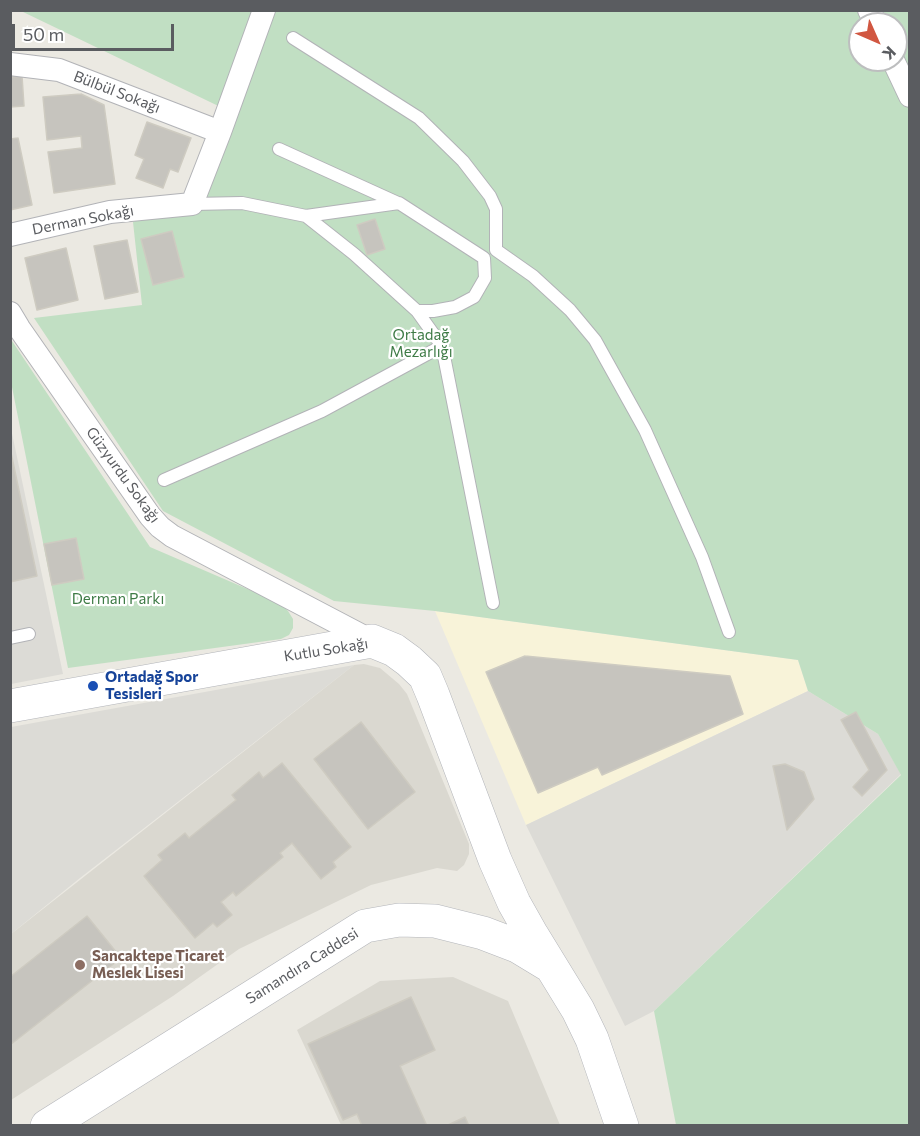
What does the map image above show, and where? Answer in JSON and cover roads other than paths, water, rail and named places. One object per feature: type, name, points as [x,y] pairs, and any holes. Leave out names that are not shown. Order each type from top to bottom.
[{"type":"main road","name":"Kutlu Sokağı","points":[[10,706],[372,641],[394,650],[424,676],[495,860],[514,903],[551,967]]},
{"type":"main road","name":"Samandıra Caddesi","points":[[47,1125],[365,926],[399,920],[435,921],[483,933],[517,946],[551,967],[568,992],[589,1033],[622,1125]]},
{"type":"street","points":[[192,204],[264,10]]},
{"type":"street","name":"Bülbül Sokağı","points":[[10,64],[59,70],[220,132]]},
{"type":"street","points":[[898,72],[909,96]]},
{"type":"street","name":"Derman Sokağı","points":[[10,235],[110,212],[192,204]]},
{"type":"street","name":"Güzyurdu Sokağı","points":[[10,314],[143,506],[160,526],[172,536],[372,641]]},
{"type":"street","points":[[300,654],[311,644],[317,634],[316,623],[309,608]]},
{"type":"lane","points":[[293,38],[418,118],[463,161],[490,195],[496,210],[496,250]]},
{"type":"lane","points":[[279,149],[399,203],[484,258]]},
{"type":"lane","points":[[192,204],[242,202],[306,216],[399,203]]},
{"type":"lane","points":[[306,216],[354,254],[417,310],[442,346],[493,603]]},
{"type":"lane","points":[[484,258],[496,250]]},
{"type":"lane","points":[[496,250],[533,276],[570,310],[595,340],[645,430],[702,557],[729,632]]},
{"type":"lane","points":[[417,310],[433,311],[454,307],[474,297],[485,278],[484,258]]},
{"type":"lane","points":[[164,480],[322,411],[442,346]]},
{"type":"lane","points":[[10,638],[29,634]]},
{"type":"place","name":"Ortadağ Spor Tesisleri","points":[[93,686]]},
{"type":"place","name":"Sancaktepe Ticaret Meslek Lisesi","points":[[80,965]]},
{"type":"park label","name":"Ortadağ Mezarlığı","points":[[421,344]]},
{"type":"park label","name":"Derman Parkı","points":[[118,599]]}]
